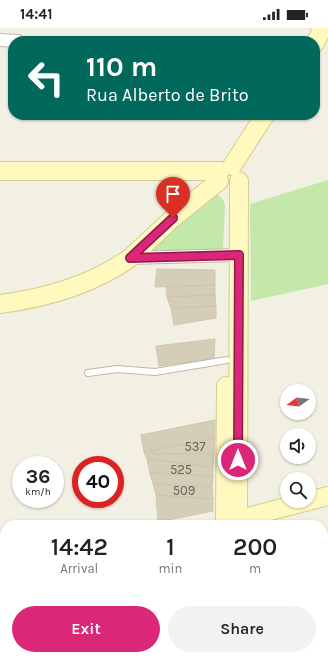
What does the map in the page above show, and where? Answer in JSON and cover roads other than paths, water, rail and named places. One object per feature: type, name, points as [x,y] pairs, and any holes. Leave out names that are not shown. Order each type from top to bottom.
[{"type":"street","points":[[0,304],[27,300],[56,293],[86,283],[117,267],[130,258],[173,218],[227,177],[262,120]]},
{"type":"street","points":[[0,171],[227,177]]},
{"type":"street","points":[[227,177],[234,255],[232,476],[229,520]]},
{"type":"street","points":[[130,258],[234,255]]},
{"type":"street","points":[[232,476],[227,360],[234,255]]},
{"type":"street","points":[[243,520],[328,496]]},
{"type":"lane","points":[[88,373],[116,369],[155,372],[227,360]]}]
